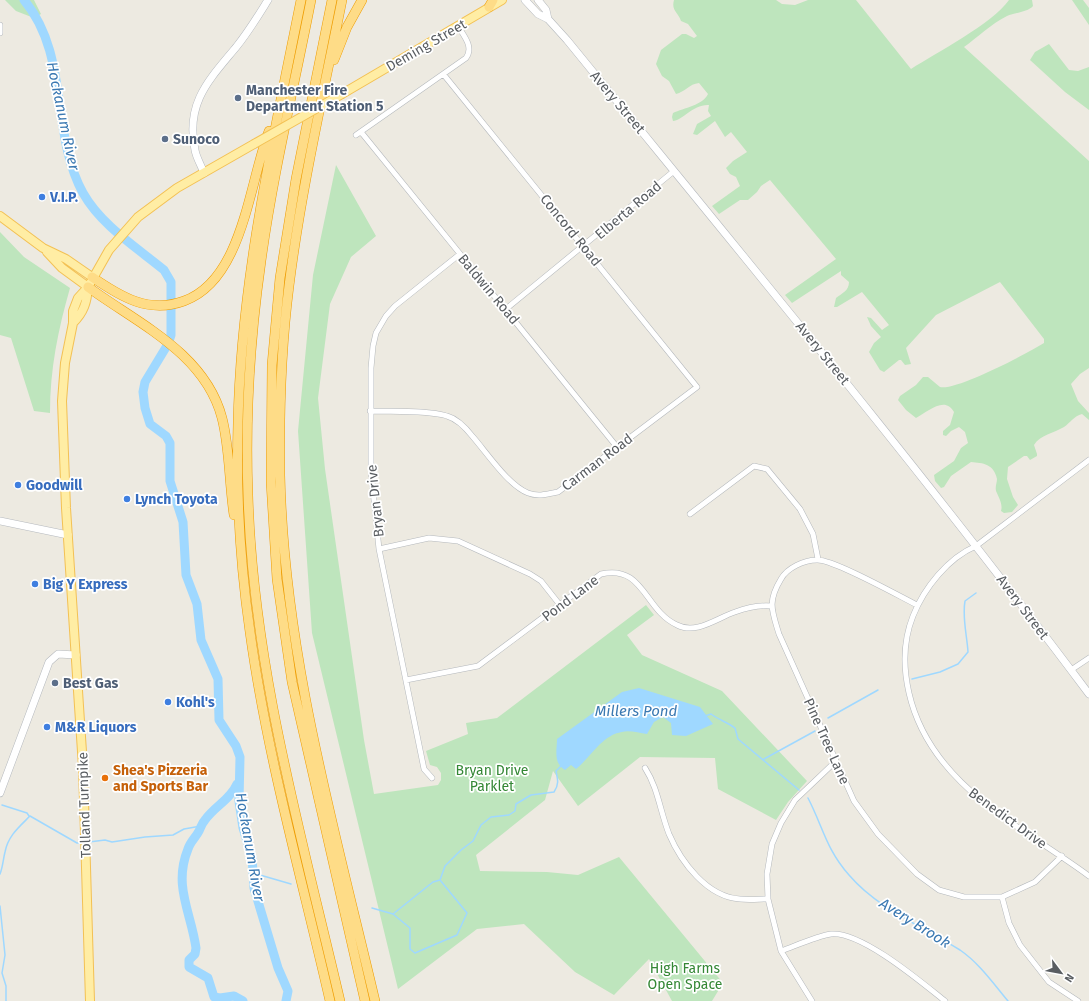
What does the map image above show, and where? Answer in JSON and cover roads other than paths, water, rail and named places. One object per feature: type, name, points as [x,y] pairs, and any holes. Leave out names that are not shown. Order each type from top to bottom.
[{"type":"highway","points":[[243,574],[238,458],[241,351],[254,244],[301,0]]},
{"type":"highway","points":[[311,0],[272,193],[259,277],[248,394],[248,496],[253,577],[269,688],[340,1001]]},
{"type":"highway","points":[[332,0],[295,186],[280,278],[272,365],[271,482],[277,579],[292,682],[365,1001]]},
{"type":"highway","points":[[342,0],[300,213],[287,301],[280,422],[282,508],[288,591],[303,689],[375,1001]]},
{"type":"highway","points":[[326,81],[347,27],[362,0]]},
{"type":"highway","points":[[92,277],[128,300],[161,306],[180,303],[196,296],[208,288],[225,266],[248,202],[267,135],[282,96]]},
{"type":"highway","points":[[88,286],[160,336],[178,351],[202,376],[220,411],[224,431],[231,495],[253,650],[266,724],[330,1001]]},
{"type":"main road","points":[[204,173],[195,151],[193,137],[197,104],[204,86],[255,23],[268,0]]},
{"type":"main road","name":"Deming Street","points":[[204,173],[458,26],[491,4],[502,0]]},
{"type":"main road","name":"Avery Street","points":[[525,0],[538,14],[548,19],[628,113],[816,344],[976,546],[1089,694]]},
{"type":"main road","name":"Avery Street","points":[[538,0],[546,10],[548,19]]},
{"type":"main road","name":"Tolland Turnpike","points":[[90,1001],[85,844],[76,655],[68,535],[62,393],[66,355],[73,324],[73,310],[78,298],[88,286],[92,277],[113,245],[130,225],[156,202],[204,173]]},
{"type":"main road","points":[[0,216],[43,248],[62,268],[88,286]]},
{"type":"main road","points":[[43,248],[66,259],[92,277]]},
{"type":"main road","points":[[0,521],[68,535]]},
{"type":"main road","points":[[0,793],[49,662],[58,654],[76,655]]},
{"type":"street","points":[[0,25],[0,33]]},
{"type":"street","points":[[356,135],[465,60],[470,53],[469,45],[458,26]]},
{"type":"street","name":"Concord Road","points":[[444,75],[697,387]]},
{"type":"street","name":"Baldwin Road","points":[[362,132],[617,447]]},
{"type":"street","name":"Elberta Road","points":[[506,309],[674,171]]},
{"type":"street","name":"Bryan Drive","points":[[432,778],[424,769],[379,549],[371,471],[371,368],[376,333],[386,316],[396,306],[460,254]]},
{"type":"street","name":"Carman Road","points":[[370,411],[432,413],[447,416],[458,421],[516,486],[529,493],[543,496],[558,492],[697,387]]},
{"type":"street","name":"Benedict Drive","points":[[1089,460],[976,546],[968,550],[933,580],[917,605],[910,623],[904,654],[911,705],[938,758],[973,794],[998,814],[1062,856],[1089,876]]},
{"type":"street","points":[[690,514],[754,466],[767,469],[800,509],[813,534],[818,560]]},
{"type":"street","points":[[379,549],[429,538],[458,541],[530,574],[541,581],[560,605]]},
{"type":"street","points":[[771,606],[776,587],[785,573],[800,564],[818,560],[838,566],[917,605]]},
{"type":"street","name":"Pond Lane","points":[[406,680],[478,666],[601,574],[613,571],[625,574],[636,582],[667,620],[678,626],[689,628],[702,626],[736,611],[761,606],[771,606]]},
{"type":"street","name":"Pine Tree Lane","points":[[771,606],[780,634],[854,800],[878,834],[917,874],[939,890],[964,897],[1002,897],[1035,882],[1062,856]]},
{"type":"street","points":[[1071,670],[1089,658]]},
{"type":"street","points":[[812,1001],[781,951],[768,899],[767,874],[772,844],[781,823],[795,800],[836,761]]},
{"type":"street","points":[[645,768],[653,781],[669,834],[690,868],[705,884],[721,894],[739,899],[768,899]]},
{"type":"street","points":[[1002,897],[1009,923],[1020,945],[1049,982],[1078,1001]]},
{"type":"street","points":[[781,951],[831,934],[849,936],[866,944],[945,1001]]},
{"type":"water","name":"Millers Pond","points":[[639,688],[700,707],[713,724],[686,736],[672,735],[671,723],[663,717],[654,722],[647,734],[625,731],[608,737],[576,769],[571,765],[565,770],[561,767],[556,756],[557,739],[622,692]]},
{"type":"waterway","name":"Hockanum River","points":[[24,0],[38,22],[48,45],[54,69],[66,145],[73,170],[83,193],[90,205],[99,215],[120,235],[164,270],[171,282],[171,335],[168,344],[145,382],[143,392],[145,408],[150,424],[166,436],[170,443],[170,481],[183,522],[186,575],[197,604],[201,640],[218,679],[219,720],[236,746],[240,757],[239,801],[243,828],[252,857],[254,888],[278,968],[288,991],[286,1001]]},
{"type":"waterway","points":[[912,679],[940,672],[958,664],[968,652],[964,607],[965,601],[976,593]]},
{"type":"waterway","points":[[828,718],[878,690]]},
{"type":"waterway","name":"Avery Brook","points":[[705,716],[711,714],[735,728],[738,739],[799,790]]},
{"type":"waterway","points":[[764,759],[815,731]]},
{"type":"waterway","name":"Avery Brook","points":[[372,908],[393,914],[410,928],[410,949],[415,953],[457,935],[467,913],[440,880],[445,866],[461,850],[473,841],[481,825],[491,817],[509,815],[515,811],[516,804],[531,795],[554,792],[558,782],[556,771],[561,766]]},
{"type":"waterway","points":[[237,784],[226,799],[203,822],[198,833],[189,846],[182,875],[184,899],[196,948],[195,954],[189,960],[189,967],[208,978],[214,997],[220,998],[234,996],[243,1001]]},
{"type":"waterway","name":"Avery Brook","points":[[808,798],[830,847],[849,875],[873,898],[967,955],[986,974],[1008,1001]]},
{"type":"waterway","points":[[2,805],[27,813],[29,816]]},
{"type":"waterway","points":[[0,874],[6,846],[14,832],[30,816],[77,843],[83,843]]},
{"type":"waterway","points":[[89,842],[105,840],[112,842],[145,837],[173,835],[184,829],[201,826]]},
{"type":"waterway","name":"Avery Brook","points":[[253,863],[260,875],[291,884]]},
{"type":"waterway","points":[[393,914],[433,882],[440,880]]},
{"type":"waterway","points":[[0,906],[5,955],[2,973],[6,986],[6,1001]]},
{"type":"place","name":"Manchester Fire Department Station 5","points":[[238,98]]},
{"type":"place","name":"Sunoco","points":[[165,139]]},
{"type":"place","name":"V.I.P.","points":[[42,197]]},
{"type":"place","name":"Goodwill","points":[[18,485]]},
{"type":"place","name":"Lynch Toyota","points":[[127,499]]},
{"type":"place","name":"Big Y Express","points":[[35,584]]},
{"type":"place","name":"Best Gas","points":[[55,683]]},
{"type":"place","name":"Kohl's","points":[[168,702]]},
{"type":"place","name":"M&R Liquors","points":[[47,727]]},
{"type":"place","name":"Shea's Pizzeria and Sports Bar","points":[[105,778]]},
{"type":"park label","name":"Bryan Drive Parklet","points":[[492,778]]},
{"type":"park label","name":"High Farms Open Space","points":[[685,976]]}]
